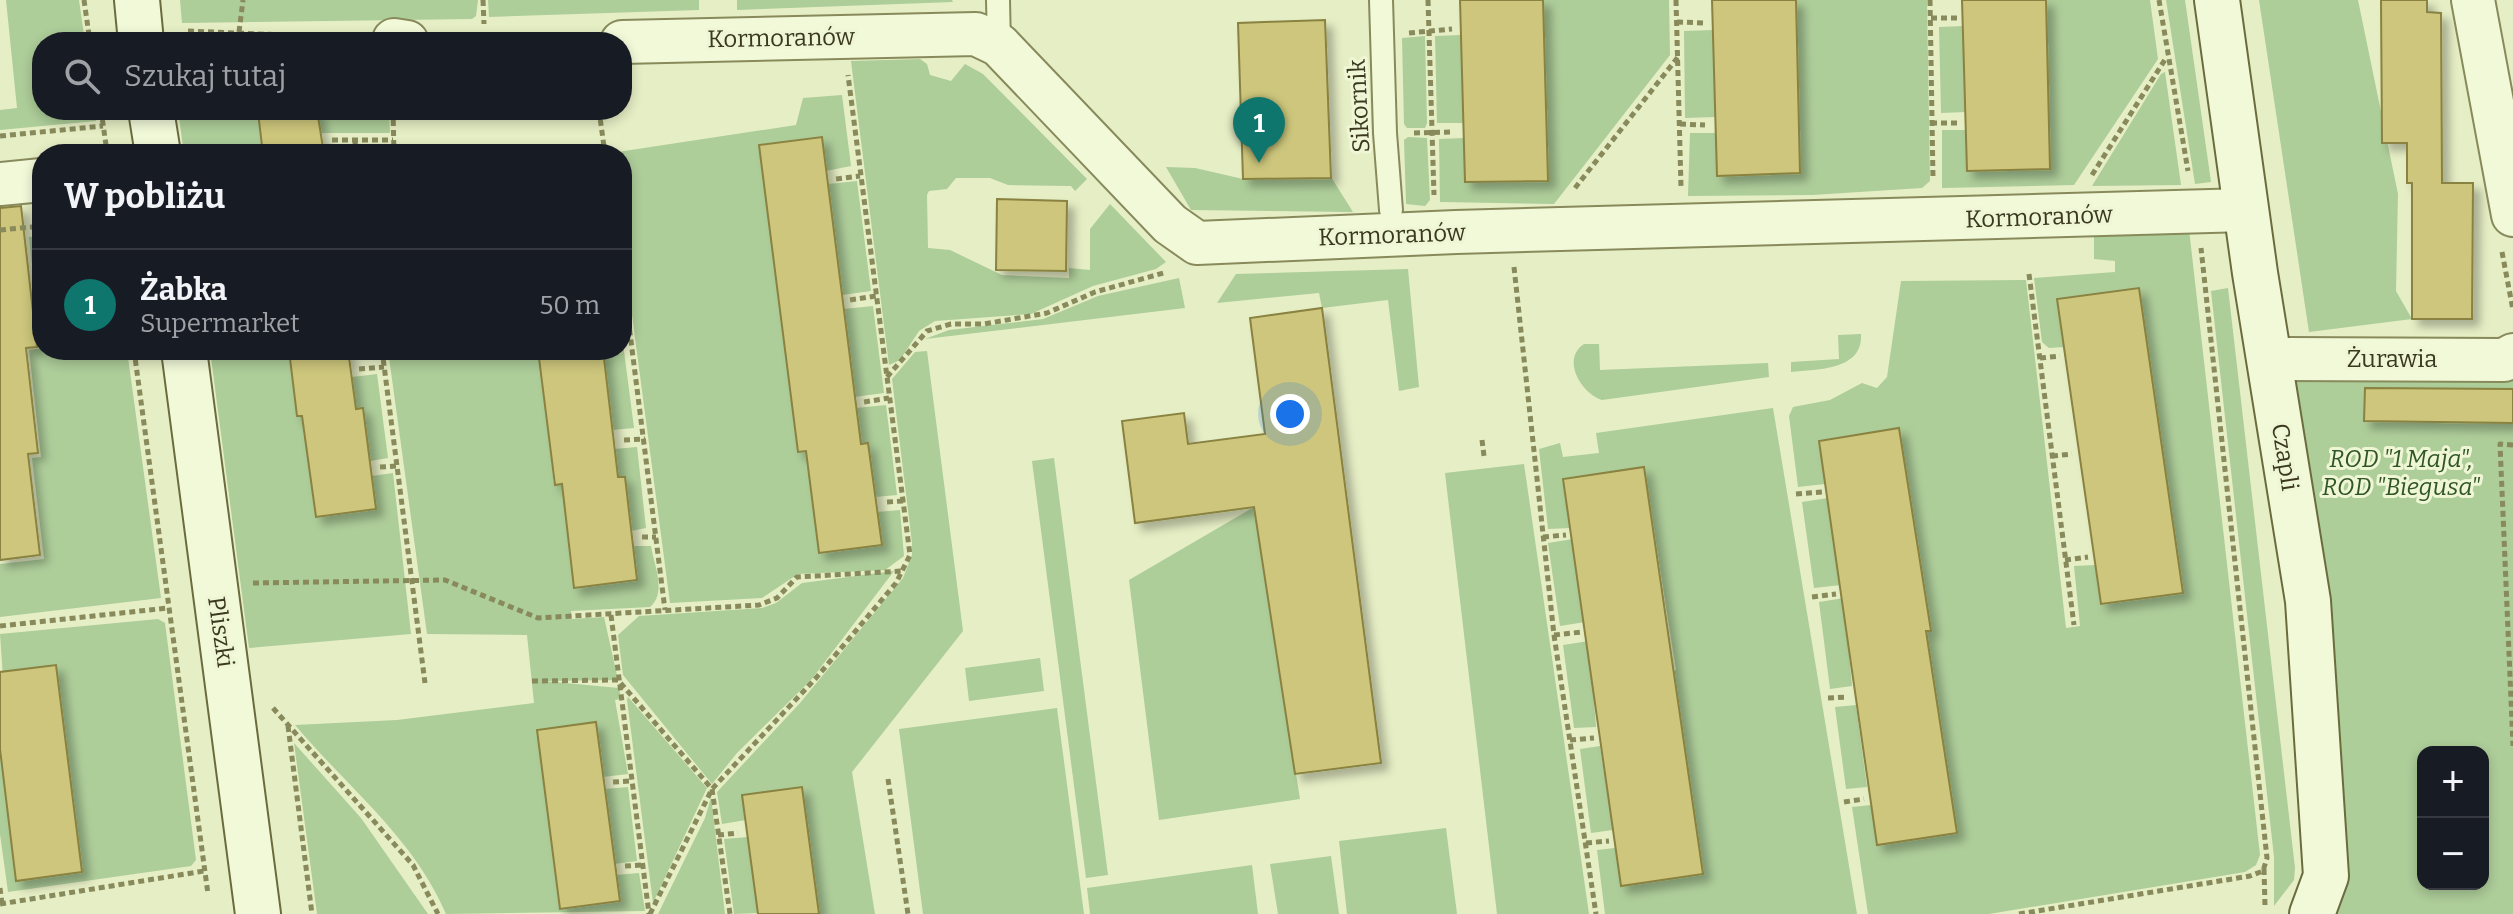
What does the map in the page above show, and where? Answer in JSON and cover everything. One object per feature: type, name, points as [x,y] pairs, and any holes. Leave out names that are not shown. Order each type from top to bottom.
[{"type":"street","points":[[137,0],[140,32]]},
{"type":"street","name":"Czapli","points":[[2217,0],[2246,210],[2308,601],[2326,876],[2312,914]]},
{"type":"street","points":[[2473,0],[2513,215]]},
{"type":"street","name":"Kormoranów","points":[[632,42],[976,34],[999,45],[1170,224],[1197,243],[1456,232],[2246,210]]},
{"type":"street","points":[[153,120],[156,144]]},
{"type":"street","points":[[0,184],[32,181]]},
{"type":"street","name":"Żurawia","points":[[2269,359],[2504,360],[2513,355]]},
{"type":"street","name":"Pliszki","points":[[185,360],[258,914]]},
{"type":"lane","points":[[998,0],[999,45]]},
{"type":"lane","name":"Sikornik","points":[[1381,0],[1391,210]]},
{"type":"path","points":[[84,0],[89,32]]},
{"type":"path","points":[[188,31],[239,32],[243,0]]},
{"type":"path","points":[[483,0],[484,24]]},
{"type":"path","points":[[1428,0],[1434,210]]},
{"type":"path","points":[[1676,0],[1681,191]]},
{"type":"path","points":[[1930,0],[1933,182]]},
{"type":"path","points":[[2159,0],[2195,212],[2267,858],[2264,868],[2265,906]]},
{"type":"path","points":[[1931,18],[1958,18]]},
{"type":"path","points":[[1677,22],[1704,23]]},
{"type":"path","points":[[1429,28],[1452,29]]},
{"type":"path","points":[[1566,199],[1678,57]]},
{"type":"path","points":[[2088,180],[2167,57]]},
{"type":"path","points":[[650,914],[712,789],[816,678],[902,571],[910,555],[848,71]]},
{"type":"path","points":[[102,120],[106,144]]},
{"type":"path","points":[[393,120],[393,144]]},
{"type":"path","points":[[600,120],[604,144]]},
{"type":"path","points":[[1931,123],[1958,123]]},
{"type":"path","points":[[1680,124],[1705,125]]},
{"type":"path","points":[[0,136],[103,126]]},
{"type":"path","points":[[1432,133],[1453,132]]},
{"type":"path","points":[[332,140],[393,140]]},
{"type":"path","points":[[836,179],[860,176]]},
{"type":"path","points":[[0,230],[32,227]]},
{"type":"path","points":[[1513,258],[1554,635],[1596,914]]},
{"type":"path","points":[[887,378],[927,331],[951,324],[984,324],[1047,313],[1095,292],[1176,270]]},
{"type":"path","points":[[2029,274],[2074,625]]},
{"type":"path","points":[[850,300],[876,296]]},
{"type":"path","points":[[632,336],[665,610]]},
{"type":"path","points":[[2040,358],[2060,356]]},
{"type":"path","points":[[135,360],[208,894]]},
{"type":"path","points":[[383,360],[425,683]]},
{"type":"path","points":[[359,369],[384,367]]},
{"type":"path","points":[[864,402],[889,398]]},
{"type":"path","points":[[624,440],[645,439]]},
{"type":"path","points":[[1482,440],[1484,456]]},
{"type":"path","points":[[2513,445],[2500,444],[2513,746]]},
{"type":"path","points":[[2052,456],[2072,454]]},
{"type":"path","points":[[380,467],[397,466]]},
{"type":"path","points":[[1796,494],[1822,492]]},
{"type":"path","points":[[887,502],[903,501]]},
{"type":"path","points":[[1543,537],[1566,535]]},
{"type":"path","points":[[642,537],[656,537]]},
{"type":"path","points":[[2065,560],[2088,557]]},
{"type":"path","points":[[241,583],[445,580],[538,618],[759,605],[777,598],[797,577],[902,571]]},
{"type":"path","points":[[1812,597],[1836,594]]},
{"type":"path","points":[[0,626],[168,608]]},
{"type":"path","points":[[611,615],[650,914]]},
{"type":"path","points":[[1554,635],[1582,632]]},
{"type":"path","points":[[532,681],[618,680],[712,789],[730,914]]},
{"type":"path","points":[[1828,698],[1848,697]]},
{"type":"path","points":[[265,699],[413,865],[438,914]]},
{"type":"path","points":[[288,725],[312,914]]},
{"type":"path","points":[[1570,740],[1594,738]]},
{"type":"path","points":[[888,779],[908,914]]},
{"type":"path","points":[[613,782],[631,781]]},
{"type":"path","points":[[1844,802],[1864,799]]},
{"type":"path","points":[[718,835],[738,833]]},
{"type":"path","points":[[1586,843],[1609,841]]},
{"type":"path","points":[[625,866],[643,865]]},
{"type":"path","points":[[2019,914],[2250,876],[2264,868]]},
{"type":"path","points":[[0,888],[1,904],[204,871]]},
{"type":"green space","points":[[6,0],[79,0],[84,32],[32,32],[32,120],[96,121],[0,130],[0,110],[17,108]]},
{"type":"green space","points":[[180,0],[478,0],[476,16],[472,19],[182,23]]},
{"type":"green space","points":[[488,0],[699,0],[699,10],[489,17]]},
{"type":"green space","points":[[737,0],[952,0],[953,2],[737,10]]},
{"type":"green space","points":[[1543,0],[1669,0],[1670,55],[1554,204],[1440,202],[1439,139],[1464,138],[1465,182],[1547,181]]},
{"type":"green space","points":[[1796,0],[1927,0],[1930,181],[1922,188],[1812,195],[1688,196],[1690,133],[1716,133],[1718,176],[1800,173]]},
{"type":"green space","points":[[2046,0],[2150,0],[2158,59],[2074,185],[1942,188],[1942,130],[1966,130]]},
{"type":"green space","points":[[2166,0],[2185,0],[2211,182],[2195,184]]},
{"type":"green space","points":[[2259,0],[2358,0],[2398,194],[2396,291],[2412,319],[2309,332]]},
{"type":"green space","points":[[1964,26],[1966,112],[1941,113],[1939,27]]},
{"type":"green space","points":[[1714,30],[1716,117],[1685,118],[1684,31]]},
{"type":"green space","points":[[1461,35],[1463,123],[1437,123],[1435,36]]},
{"type":"green space","points":[[1425,36],[1427,123],[1425,128],[1407,128],[1404,124],[1402,38]]},
{"type":"green space","points":[[920,59],[927,64],[930,75],[951,81],[965,64],[983,74],[1087,179],[1075,191],[1071,186],[1008,185],[990,178],[956,178],[947,189],[929,191],[927,195],[928,248],[950,250],[1002,275],[1069,278],[1069,268],[1090,270],[1090,229],[1110,204],[1166,262],[1156,269],[1093,286],[1031,314],[935,321],[919,331],[900,360],[889,365],[851,61]]},
{"type":"green space","points":[[2165,72],[2181,185],[2092,186],[2161,74]]},
{"type":"green space","points":[[842,95],[851,166],[826,171],[759,146],[798,451],[806,451],[819,552],[881,545],[877,512],[900,510],[904,556],[885,570],[798,574],[762,598],[670,603],[632,315],[632,150],[796,125],[803,98]]},
{"type":"green space","points":[[179,120],[259,120],[262,144],[183,144]]},
{"type":"green space","points":[[318,120],[389,120],[390,133],[320,133]]},
{"type":"green space","points":[[1408,137],[1427,138],[1430,200],[1425,206],[1406,204],[1404,140]]},
{"type":"green space","points":[[1166,167],[1195,168],[1243,179],[1331,177],[1353,212],[1191,210]]},
{"type":"green space","points":[[857,181],[871,291],[842,295],[828,184]]},
{"type":"green space","points":[[2189,229],[2260,855],[2256,865],[2245,872],[1989,914],[1868,914],[1852,807],[1871,805],[1877,845],[1957,832],[1926,631],[1931,630],[1899,429],[1819,441],[1825,484],[1798,487],[1789,416],[1793,407],[1830,400],[1862,383],[1877,388],[1887,377],[1901,281],[2026,280],[2066,628],[2080,626],[2074,566],[2096,565],[2102,604],[2183,593],[2139,288],[2057,300],[2064,347],[2049,348],[2042,342],[2034,278],[2115,272],[2115,261],[2094,259],[2094,233]]},
{"type":"green space","points":[[29,237],[32,237],[32,265]]},
{"type":"green space","points":[[1408,269],[1419,387],[1399,391],[1388,300],[1322,308],[1319,293],[1217,303],[1236,274]]},
{"type":"green space","points":[[1179,278],[1185,308],[925,339],[949,330],[1043,319],[1098,296]]},
{"type":"green space","points":[[2228,288],[2295,868],[2294,880],[2274,906],[2274,857],[2211,291]]},
{"type":"green space","points":[[873,306],[884,393],[854,397],[844,309]]},
{"type":"green space","points":[[1861,334],[1860,346],[1847,361],[1836,366],[1791,372],[1791,362],[1839,359],[1838,335]]},
{"type":"green space","points":[[1584,344],[1599,344],[1600,370],[1768,363],[1769,377],[1602,400],[1587,390],[1576,375],[1574,358]]},
{"type":"green space","points":[[29,350],[32,350],[32,360],[128,360],[161,598],[0,617],[0,564],[44,559],[32,458],[41,457]]},
{"type":"green space","points":[[927,351],[963,631],[852,772],[875,914],[819,914],[742,795],[746,820],[722,824],[717,792],[800,703],[903,578],[912,555],[912,543],[892,379],[915,352]]},
{"type":"green space","name":"ROD \"1 Maja\", ROD \"Biegusa\"","points":[[2269,359],[2513,361],[2513,914],[2312,914]]},
{"type":"green space","points":[[211,360],[290,360],[297,416],[302,416],[316,517],[375,509],[372,476],[393,473],[411,634],[249,648]]},
{"type":"green space","points":[[389,360],[539,360],[554,484],[562,484],[574,587],[637,580],[633,546],[651,546],[659,587],[650,607],[571,611],[572,619],[604,617],[618,680],[544,681],[619,688],[621,699],[615,700],[628,774],[603,777],[596,722],[537,730],[560,909],[619,901],[616,875],[639,873],[645,911],[446,914],[432,886],[398,837],[295,725],[397,720],[534,703],[527,635],[427,634]]},
{"type":"green space","points":[[604,360],[625,360],[634,428],[612,430]]},
{"type":"green space","points":[[377,374],[388,458],[370,461],[363,408],[356,409],[352,377]]},
{"type":"green space","points":[[886,405],[897,495],[875,497],[868,443],[861,444],[856,408]]},
{"type":"green space","points":[[1773,408],[1857,914],[1605,914],[1597,850],[1615,848],[1622,886],[1703,874],[1671,671],[1676,670],[1644,467],[1570,528],[1548,529],[1539,449],[1560,443],[1563,457],[1599,453],[1596,433]]},
{"type":"green space","points":[[637,447],[646,528],[631,531],[625,477],[618,477],[614,449]]},
{"type":"green space","points":[[1054,458],[1108,875],[1086,878],[1032,461]]},
{"type":"green space","points":[[1524,464],[1589,914],[1497,914],[1445,473]]},
{"type":"green space","points":[[1828,498],[1841,585],[1814,588],[1802,502]]},
{"type":"green space","points":[[1254,507],[1300,799],[1159,820],[1129,580]]},
{"type":"green space","points":[[1573,539],[1585,622],[1560,626],[1548,543]]},
{"type":"green space","points":[[894,571],[811,680],[737,753],[712,784],[623,675],[618,635],[639,616],[762,608],[776,603],[802,583]]},
{"type":"green space","points":[[1844,598],[1852,686],[1830,689],[1819,602]]},
{"type":"green space","points":[[158,619],[165,623],[196,860],[191,866],[8,892],[0,834],[0,749],[17,880],[0,634]]},
{"type":"green space","points":[[1589,641],[1596,727],[1574,728],[1563,645]]},
{"type":"green space","points":[[1040,658],[1044,691],[969,701],[965,668]]},
{"type":"green space","points":[[628,697],[707,788],[653,903],[627,700]]},
{"type":"green space","points":[[1856,705],[1867,787],[1846,789],[1835,707]]},
{"type":"green space","points":[[1057,708],[1084,914],[923,914],[899,729]]},
{"type":"green space","points":[[294,743],[361,818],[428,914],[317,914]]},
{"type":"green space","points":[[1600,746],[1613,830],[1591,833],[1580,749]]},
{"type":"green space","points":[[628,787],[637,861],[614,864],[605,789]]},
{"type":"green space","points":[[711,797],[725,914],[658,914],[705,818]]},
{"type":"green space","points":[[1446,828],[1457,914],[1347,914],[1339,841]]},
{"type":"green space","points":[[748,837],[758,913],[734,914],[724,839]]},
{"type":"green space","points":[[1331,856],[1339,914],[1278,914],[1270,864]]},
{"type":"green space","points":[[1252,865],[1258,914],[1090,914],[1087,888]]},
{"type":"building","points":[[1460,0],[1543,0],[1548,181],[1465,182]]},
{"type":"building","points":[[1712,0],[1796,0],[1800,173],[1717,176]]},
{"type":"building","points":[[1962,0],[2046,0],[2050,169],[1967,171]]},
{"type":"building","points":[[2381,0],[2427,0],[2427,12],[2441,13],[2442,183],[2473,183],[2472,319],[2412,319],[2412,183],[2407,183],[2407,143],[2382,143]]},
{"type":"building","points":[[1325,20],[1331,178],[1243,179],[1238,23]]},
{"type":"building","points":[[259,120],[319,120],[322,144],[262,144]]},
{"type":"building","points":[[822,137],[861,444],[868,443],[882,545],[819,553],[806,451],[798,452],[759,145]]},
{"type":"building","points":[[997,199],[1067,201],[1066,271],[996,270]]},
{"type":"building","points":[[21,206],[32,303],[32,347],[26,348],[38,453],[28,454],[40,555],[0,560],[0,208]]},
{"type":"building","points":[[2139,288],[2183,593],[2101,604],[2057,299]]},
{"type":"building","points":[[1322,308],[1381,763],[1295,774],[1254,507],[1135,523],[1122,421],[1184,413],[1188,444],[1265,434],[1250,318]]},
{"type":"building","points":[[290,360],[349,360],[356,409],[363,408],[376,509],[316,517],[302,416],[297,416]]},
{"type":"building","points":[[539,360],[604,360],[618,477],[625,477],[637,580],[574,588],[562,484],[555,485]]},
{"type":"building","points":[[2365,388],[2513,389],[2513,423],[2364,421]]},
{"type":"building","points":[[1899,428],[1931,631],[1926,631],[1957,833],[1877,845],[1819,441]]},
{"type":"building","points":[[1644,467],[1703,874],[1621,886],[1563,479]]},
{"type":"building","points":[[56,665],[82,872],[16,881],[0,749],[0,672]]},
{"type":"building","points":[[596,722],[620,901],[560,909],[537,730]]},
{"type":"building","points":[[802,787],[819,914],[758,914],[742,795]]},
{"type":"place","name":"Żabka","points":[[1259,163]]}]
